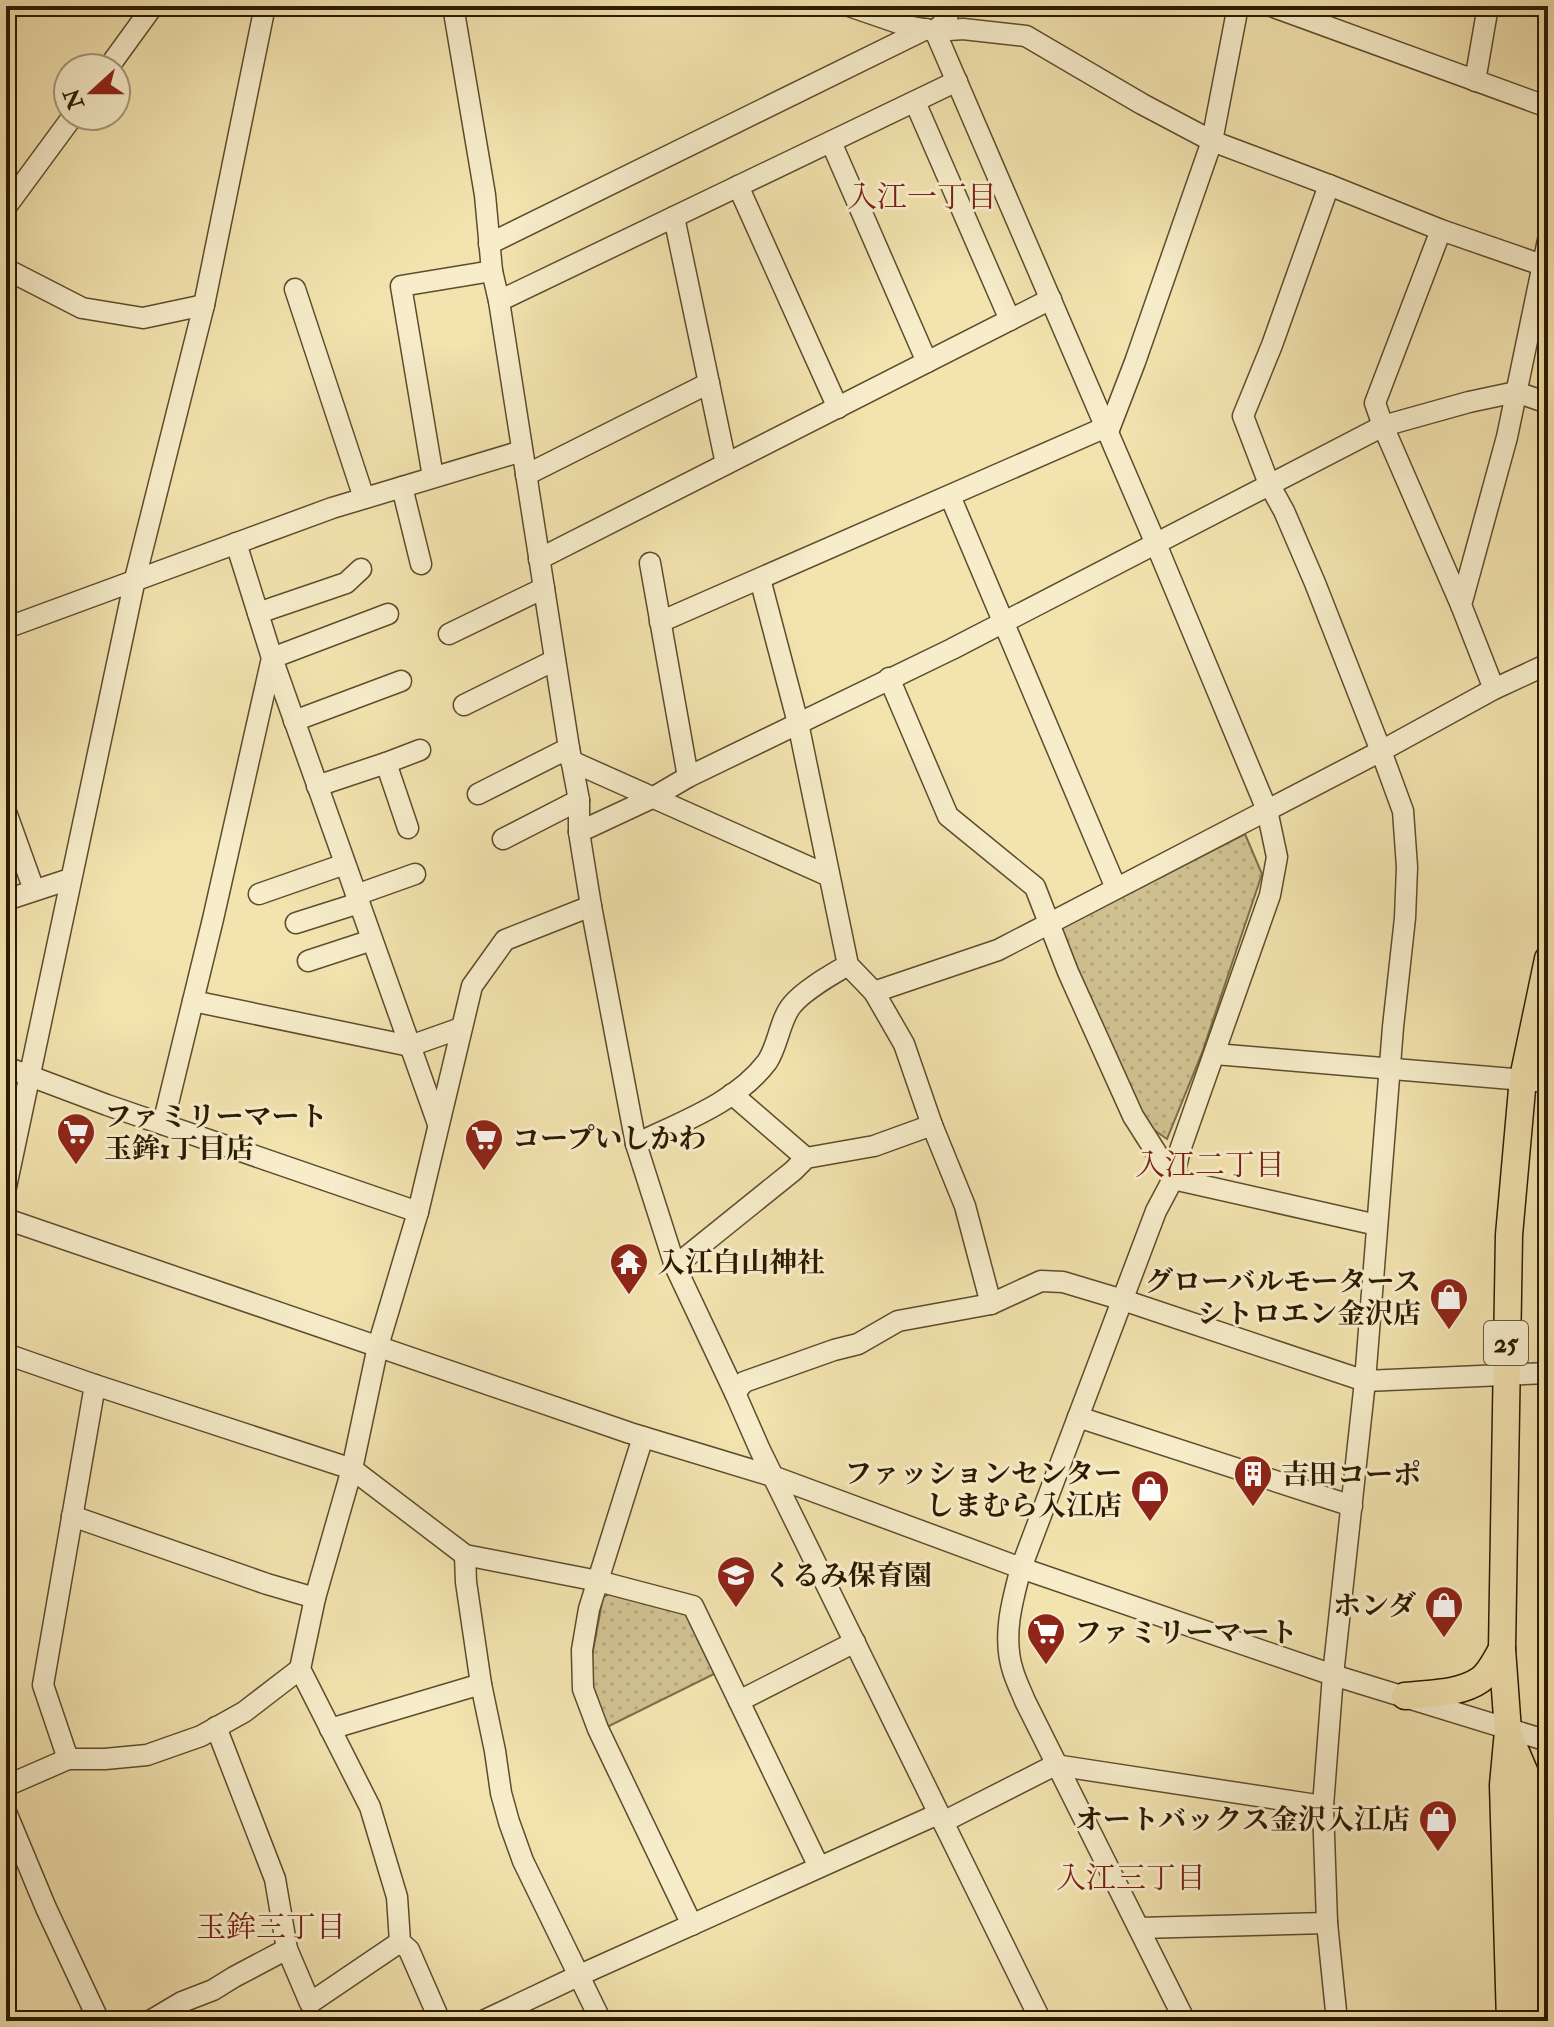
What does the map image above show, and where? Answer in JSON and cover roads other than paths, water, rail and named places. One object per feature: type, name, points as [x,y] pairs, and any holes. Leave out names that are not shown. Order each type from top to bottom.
[{"type":"main road","name":"25","points":[[1510,2021],[1503,1785],[1508,1731],[1502,1649],[1509,1235],[1535,1080],[1548,959]]},
{"type":"main road","points":[[1405,1696],[1463,1688],[1481,1679],[1502,1649]]},
{"type":"main road","name":"25","points":[[1508,1731],[1525,1773],[1529,1824],[1532,2021]]},
{"type":"main road","points":[[1529,1824],[1548,1789]]},
{"type":"street","points":[[120,52],[153,6]]},
{"type":"street","points":[[6,1187],[135,579],[204,305],[265,6]]},
{"type":"street","points":[[453,6],[485,195],[492,271],[579,800],[579,832],[636,1144],[675,1266],[772,1476],[1041,2021]]},
{"type":"street","points":[[849,6],[907,26],[1026,36],[1212,141],[1441,230],[1542,265]]},
{"type":"street","points":[[489,244],[931,30],[947,19],[949,6]]},
{"type":"street","points":[[660,622],[1107,430],[1135,362],[1212,141],[1238,6]]},
{"type":"street","points":[[1271,6],[1548,107]]},
{"type":"street","points":[[1475,81],[1488,6]]},
{"type":"street","points":[[931,30],[957,81],[1156,544],[1267,810],[1277,857],[1270,895],[1180,1150],[1173,1179],[1156,1211],[1021,1568],[1008,1636],[1012,1668],[1025,1701],[1185,2021]]},
{"type":"street","points":[[499,301],[957,81]]},
{"type":"street","points":[[915,102],[1010,320]]},
{"type":"street","points":[[6,207],[61,132]]},
{"type":"street","points":[[831,142],[927,362]]},
{"type":"street","points":[[1329,185],[1272,345],[1243,416],[1269,484],[1315,583],[1403,811],[1407,867],[1365,1381],[1333,1675],[1323,1806],[1327,1923],[1337,2021]]},
{"type":"street","points":[[738,186],[838,408]]},
{"type":"street","points":[[674,217],[726,464]]},
{"type":"street","points":[[1441,230],[1375,403],[1494,689]]},
{"type":"street","points":[[1461,605],[1507,437],[1548,240]]},
{"type":"street","points":[[6,269],[82,308],[143,318],[204,305]]},
{"type":"street","points":[[433,477],[401,286],[492,271]]},
{"type":"street","points":[[295,289],[364,498]]},
{"type":"street","points":[[539,559],[1051,299]]},
{"type":"street","points":[[526,475],[709,383]]},
{"type":"street","points":[[579,832],[1003,622],[1383,426],[1516,392],[1548,403]]},
{"type":"street","points":[[6,628],[332,508],[522,451]]},
{"type":"street","points":[[402,487],[421,564]]},
{"type":"street","points":[[950,496],[1116,888]]},
{"type":"street","points":[[236,543],[272,658],[438,1124]]},
{"type":"street","points":[[650,563],[688,777]]},
{"type":"street","points":[[258,613],[346,583],[361,569]]},
{"type":"street","points":[[760,579],[798,723],[848,965],[874,992],[904,1044],[965,1206],[991,1304]]},
{"type":"street","points":[[449,634],[544,588]]},
{"type":"street","points":[[272,658],[388,614]]},
{"type":"street","points":[[163,1124],[272,658]]},
{"type":"street","points":[[464,705],[555,660]]},
{"type":"street","points":[[874,992],[998,950],[1494,689],[1548,664]]},
{"type":"street","points":[[889,678],[948,816],[1035,887],[1133,1116],[1173,1179],[1377,1225]]},
{"type":"street","points":[[294,721],[401,681]]},
{"type":"street","points":[[317,786],[420,750]]},
{"type":"street","points":[[570,754],[654,797],[829,876]]},
{"type":"street","points":[[478,794],[570,754]]},
{"type":"street","points":[[386,763],[408,828]]},
{"type":"street","points":[[503,839],[579,800]]},
{"type":"street","points":[[6,812],[34,890]]},
{"type":"street","points":[[259,894],[345,864]]},
{"type":"street","points":[[296,923],[415,874]]},
{"type":"street","points":[[6,900],[70,879]]},
{"type":"street","points":[[440,2021],[409,1950],[400,1942],[397,1897],[370,1807],[300,1669],[315,1598],[352,1469],[378,1346],[418,1212],[472,986],[505,940],[591,906]]},
{"type":"street","points":[[308,961],[372,940]]},
{"type":"street","points":[[636,1144],[704,1111],[743,1087],[768,1060],[791,1006],[819,982],[848,965]]},
{"type":"street","points":[[193,1001],[410,1046],[461,1028]]},
{"type":"street","points":[[1215,1054],[1535,1080]]},
{"type":"street","points":[[6,1067],[418,1212]]},
{"type":"street","points":[[732,1094],[806,1158]]},
{"type":"street","points":[[675,1266],[806,1158],[874,1146],[932,1125]]},
{"type":"street","points":[[6,1219],[643,1437],[772,1476],[1021,1568],[1333,1675],[1548,1741]]},
{"type":"street","points":[[735,1393],[744,1382],[858,1344],[898,1321],[991,1304],[1041,1281],[1063,1282],[1123,1300],[1365,1381],[1548,1373]]},
{"type":"street","points":[[6,1354],[352,1469],[465,1555],[598,1581],[693,1606],[819,1867]]},
{"type":"street","points":[[68,1759],[43,1685],[95,1385]]},
{"type":"street","points":[[1078,1417],[1352,1506]]},
{"type":"street","points":[[643,1437],[589,1609],[582,1650],[583,1689],[598,1729],[692,1925]]},
{"type":"street","points":[[72,1516],[315,1598]]},
{"type":"street","points":[[465,1555],[481,1684],[509,1822],[523,1861],[601,2021]]},
{"type":"street","points":[[739,1701],[855,1642]]},
{"type":"street","points":[[6,1786],[68,1759],[147,1755],[201,1736],[244,1712],[300,1669]]},
{"type":"street","points":[[330,1729],[481,1684]]},
{"type":"street","points":[[216,1727],[275,1879],[287,1949],[310,2003],[400,1942]]},
{"type":"street","points":[[483,2021],[819,1867],[940,1818],[1055,1765],[1323,1806]]},
{"type":"street","points":[[6,1812],[46,1908],[99,2021]]},
{"type":"street","points":[[1139,1928],[1327,1923]]},
{"type":"street","points":[[150,2021],[287,1949]]},
{"type":"place","name":"ファミリーマート 玉鉾1丁目店","points":[[76,1166]]},
{"type":"place","name":"コープいしかわ","points":[[484,1172]]},
{"type":"place","name":"入江白山神社","points":[[629,1296]]},
{"type":"place","name":"グローバルモータース シトロエン金沢店","points":[[1449,1331]]},
{"type":"place","name":"吉田コーポ","points":[[1253,1508]]},
{"type":"place","name":"ファッションセンター しまむら入江店","points":[[1150,1523]]},
{"type":"place","name":"くるみ保育園","points":[[736,1609]]},
{"type":"place","name":"ホンダ","points":[[1444,1639]]},
{"type":"place","name":"ファミリーマート","points":[[1046,1666]]},
{"type":"place","name":"オートバックス金沢入江店","points":[[1438,1853]]},
{"type":"district","name":"入江一丁目","points":[[922,197]]},
{"type":"district","name":"入江二丁目","points":[[1210,1165]]},
{"type":"district","name":"入江三丁目","points":[[1131,1878]]},
{"type":"district","name":"玉鉾三丁目","points":[[271,1927]]}]
